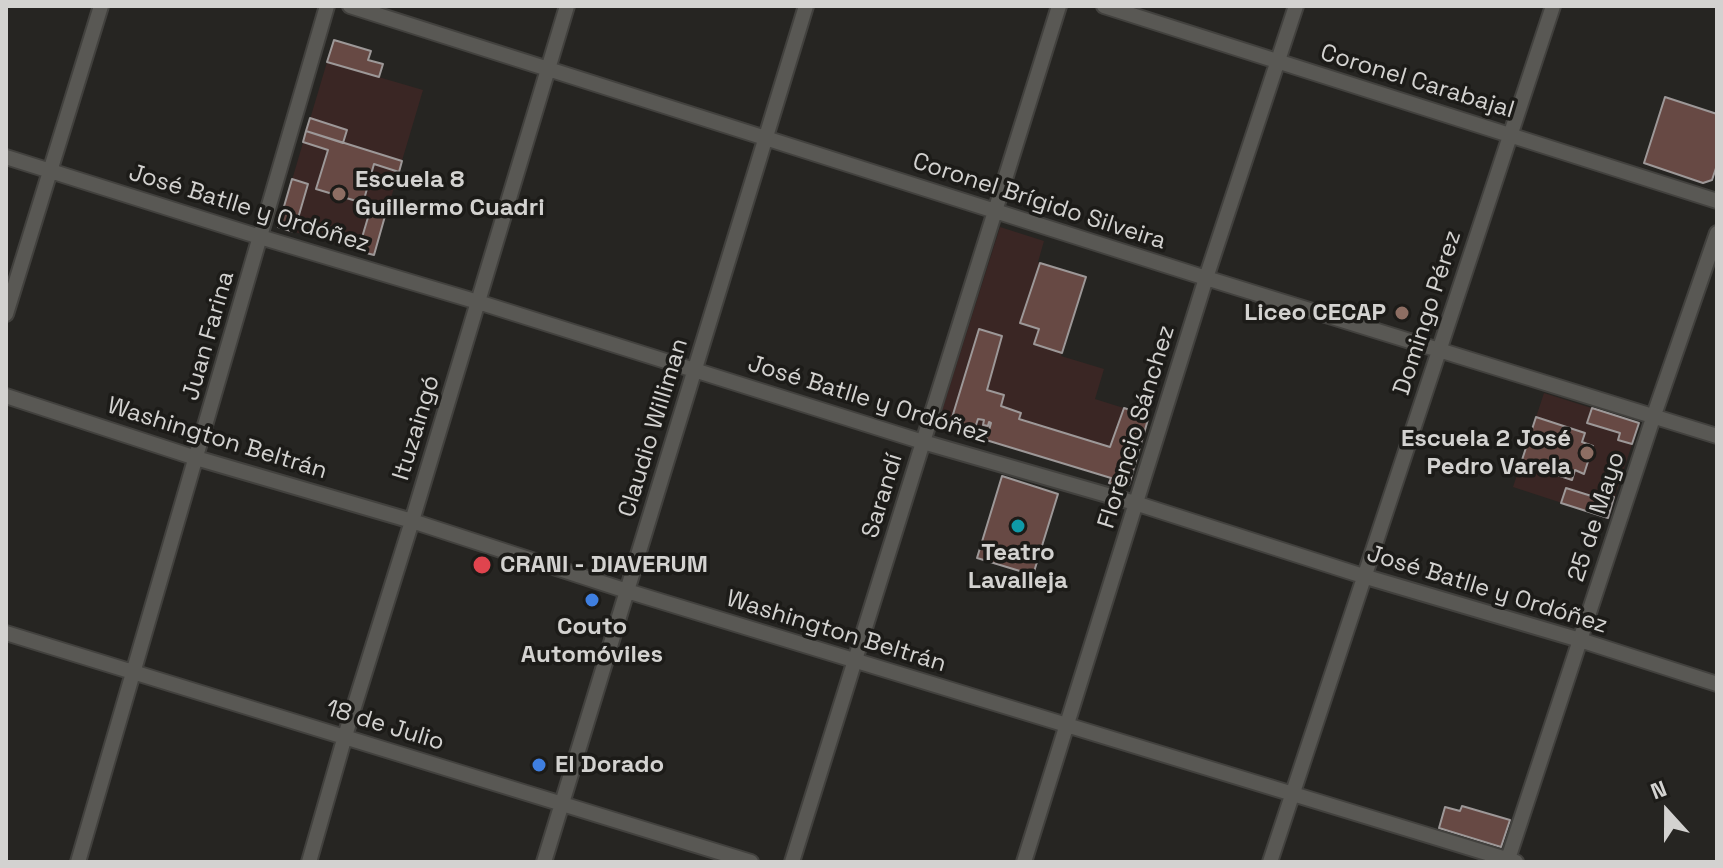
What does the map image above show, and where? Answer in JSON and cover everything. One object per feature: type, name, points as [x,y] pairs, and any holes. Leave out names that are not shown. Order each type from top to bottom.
[{"type":"street","points":[[6,314],[101,6]]},
{"type":"street","name":"Juan Farina","points":[[78,862],[327,6]]},
{"type":"street","name":"Coronel Brígido Silveira","points":[[350,6],[1206,278],[1717,436]]},
{"type":"street","name":"Ituzaingó","points":[[309,862],[567,6]]},
{"type":"street","name":"Claudio Williman","points":[[544,862],[806,6]]},
{"type":"street","name":"Sarandí","points":[[792,862],[1059,6]]},
{"type":"street","name":"Coronel Carabajal","points":[[1104,6],[1717,201]]},
{"type":"street","name":"Florencio Sánchez","points":[[1024,862],[1206,278],[1296,6]]},
{"type":"street","name":"Domingo Pérez","points":[[1270,862],[1553,6]]},
{"type":"street","name":"José Batlle y Ordóñez","points":[[6,157],[923,442],[1135,503],[1717,684]]},
{"type":"street","name":"25 de Mayo","points":[[1511,861],[1580,640],[1717,233]]},
{"type":"street","name":"Washington Beltrán","points":[[6,396],[196,458],[412,521],[627,591],[1511,861]]},
{"type":"street","name":"18 de Julio","points":[[6,633],[751,862]]},
{"type":"shaded area","points":[[327,62],[423,90],[374,255],[278,227]]},
{"type":"shaded area","points":[[1000,227],[1044,241],[1038,262],[1086,277],[1061,356],[1104,369],[1095,399],[1149,416],[1129,485],[1124,488],[1109,483],[1110,478],[946,428],[940,417]]},
{"type":"shaded area","points":[[1544,393],[1639,423],[1608,518],[1513,487]]},
{"type":"building","points":[[334,40],[371,51],[368,60],[383,64],[379,77],[327,62]]},
{"type":"building","points":[[1665,97],[1717,114],[1717,165],[1712,180],[1703,183],[1644,163]]},
{"type":"building","points":[[310,118],[347,130],[343,143],[306,131]]},
{"type":"building","points":[[306,131],[402,161],[399,172],[374,164],[363,203],[316,189],[328,150],[303,142]]},
{"type":"building","points":[[292,179],[308,184],[294,232],[278,227]]},
{"type":"building","points":[[372,204],[387,209],[374,255],[358,251]]},
{"type":"building","points":[[1040,263],[1086,277],[1062,353],[1034,344],[1039,329],[1020,323]]},
{"type":"building","points":[[979,329],[1002,336],[987,390],[1004,395],[1001,406],[1021,413],[1019,419],[1110,447],[1124,408],[1149,416],[1129,485],[1124,488],[1109,483],[1111,478],[986,440],[991,423],[983,425],[984,420],[978,419],[975,428],[951,421]]},
{"type":"building","points":[[1592,408],[1639,423],[1632,444],[1618,440],[1620,433],[1587,423]]},
{"type":"building","points":[[1536,417],[1585,433],[1582,442],[1593,446],[1584,474],[1575,470],[1572,480],[1521,463]]},
{"type":"building","name":"Teatro Lavalleja","points":[[1002,476],[1058,494],[1033,575],[977,558]]},
{"type":"building","points":[[1566,488],[1601,499],[1603,493],[1614,497],[1608,518],[1561,503]]},
{"type":"building","points":[[1462,806],[1510,820],[1501,847],[1439,828],[1445,807],[1460,811]]},
{"type":"place","name":"Escuela 8 Guillermo Cuadri","points":[[339,194]]},
{"type":"place","name":"Liceo CECAP","points":[[1402,313]]},
{"type":"place","name":"Escuela 2 José Pedro Varela","points":[[1587,453]]},
{"type":"place","name":"Teatro Lavalleja","points":[[1018,526]]},
{"type":"place","name":"CRANI - DIAVERUM","points":[[482,565]]},
{"type":"place","name":"Couto Automóviles","points":[[592,600]]},
{"type":"place","name":"El Dorado","points":[[539,765]]}]
